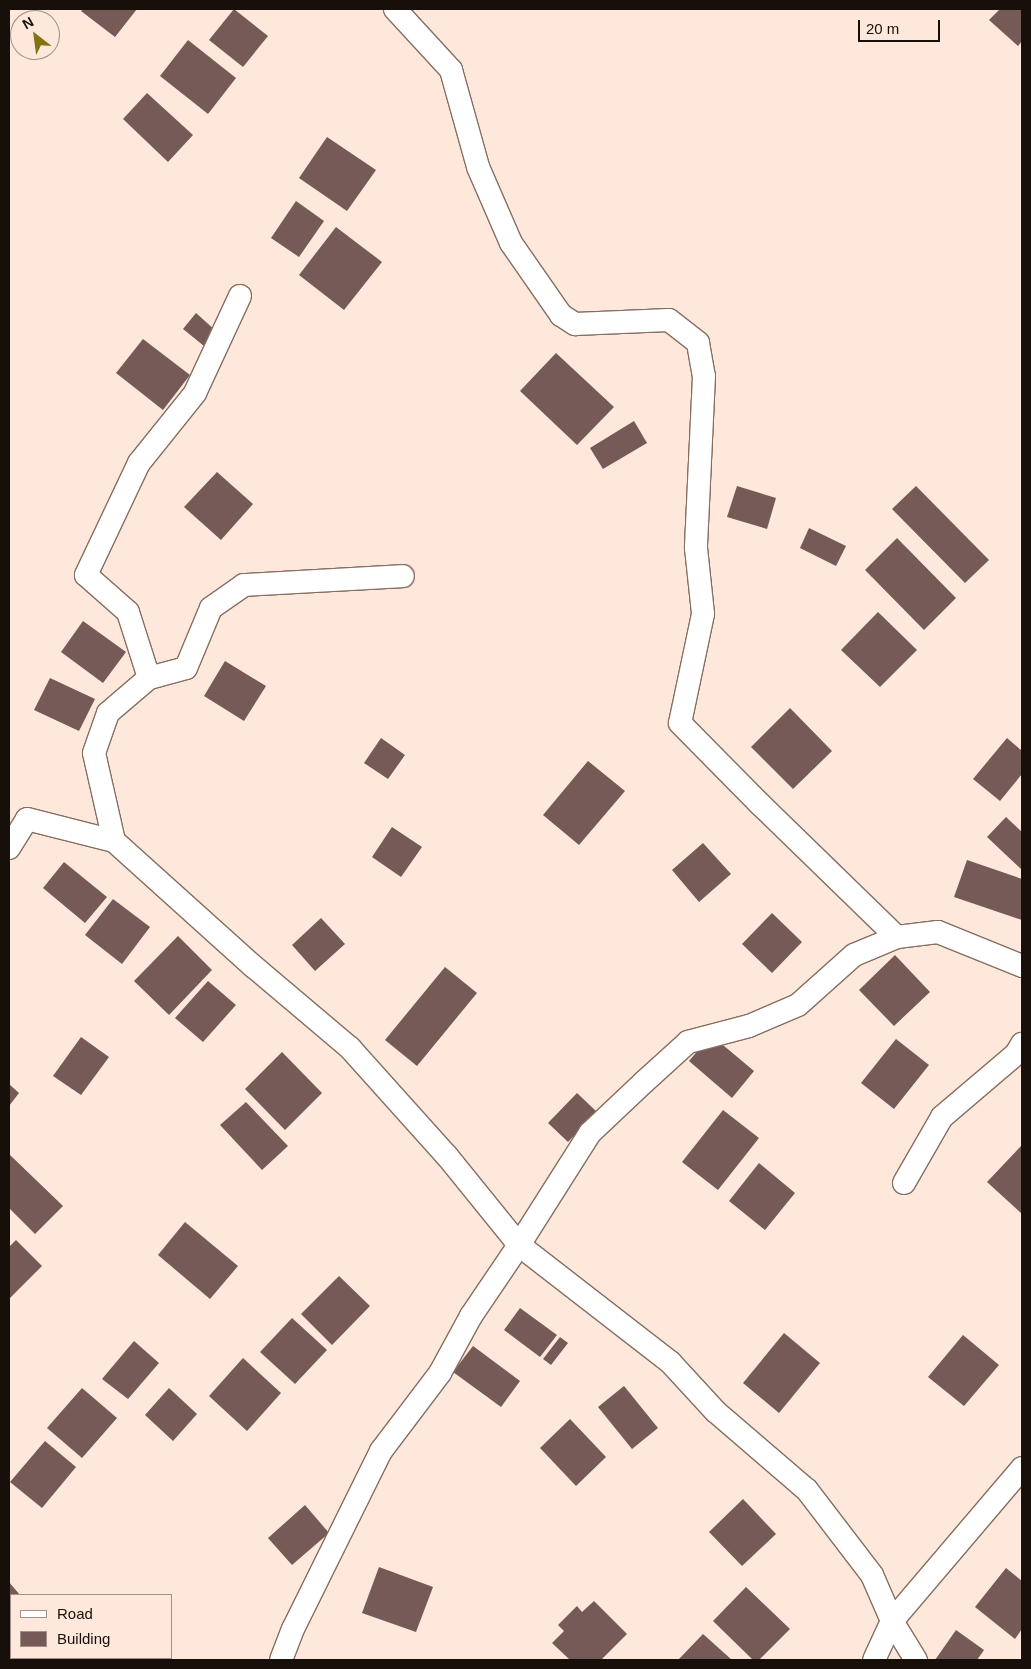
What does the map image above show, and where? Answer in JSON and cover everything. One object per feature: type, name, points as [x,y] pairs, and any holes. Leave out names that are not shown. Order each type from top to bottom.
[{"type":"street","points":[[395,9],[451,70],[478,166],[511,243],[561,315],[575,324],[669,320],[698,343],[704,376],[696,548],[703,614],[680,723],[897,938]]},
{"type":"street","points":[[149,678],[128,612],[86,575],[139,463],[194,393],[240,296]]},
{"type":"street","points":[[114,841],[94,753],[108,713],[149,678],[186,668],[211,608],[244,585],[403,576]]},
{"type":"street","points":[[9,848],[18,819],[114,841],[253,966],[350,1048],[447,1156],[520,1245],[670,1362],[715,1411],[807,1490],[872,1575],[892,1621],[916,1660]]},
{"type":"street","points":[[281,1660],[292,1630],[381,1451],[440,1373],[476,1308],[520,1245],[590,1132],[688,1042],[748,1026],[798,1005],[854,956],[897,938],[938,932],[1022,966]]},
{"type":"street","points":[[904,1183],[942,1117],[1016,1054],[1022,1044]]},
{"type":"street","points":[[874,1660],[892,1621],[1022,1468]]},
{"type":"building","points":[[83,9],[137,9],[115,37],[81,11]]},
{"type":"building","points":[[234,9],[268,36],[243,67],[209,40]]},
{"type":"building","points":[[1000,9],[1022,9],[1022,41],[1018,46],[989,20]]},
{"type":"building","points":[[188,40],[236,78],[208,114],[160,76]]},
{"type":"building","points":[[147,93],[193,135],[168,162],[123,119]]},
{"type":"building","points":[[327,137],[376,170],[347,211],[299,178]]},
{"type":"building","points":[[296,201],[324,221],[299,257],[271,238]]},
{"type":"building","points":[[336,227],[382,262],[344,310],[299,275]]},
{"type":"building","points":[[196,313],[216,331],[204,346],[183,329]]},
{"type":"building","points":[[143,339],[190,375],[163,410],[116,373]]},
{"type":"building","points":[[556,353],[614,407],[577,445],[520,391]]},
{"type":"building","points":[[634,421],[647,443],[603,469],[590,448]]},
{"type":"building","points":[[217,472],[253,504],[221,540],[184,507]]},
{"type":"building","points":[[737,486],[776,498],[767,529],[727,517]]},
{"type":"building","points":[[916,486],[989,560],[965,583],[892,509]]},
{"type":"building","points":[[809,528],[846,546],[836,566],[800,548]]},
{"type":"building","points":[[897,538],[956,598],[924,630],[865,570]]},
{"type":"building","points":[[878,612],[917,650],[880,687],[841,650]]},
{"type":"building","points":[[83,621],[126,652],[103,683],[61,652]]},
{"type":"building","points":[[225,661],[266,686],[244,721],[204,696]]},
{"type":"building","points":[[50,678],[95,699],[79,731],[34,710]]},
{"type":"building","points":[[790,708],[832,751],[793,789],[751,747]]},
{"type":"building","points":[[381,738],[405,755],[388,779],[364,763]]},
{"type":"building","points":[[1007,738],[1022,751],[1022,774],[1000,801],[973,779]]},
{"type":"building","points":[[588,761],[625,791],[579,845],[543,815]]},
{"type":"building","points":[[1006,817],[1022,832],[1022,870],[987,837]]},
{"type":"building","points":[[392,827],[422,847],[401,877],[372,857]]},
{"type":"building","points":[[703,843],[731,874],[699,902],[672,870]]},
{"type":"building","points":[[967,860],[1022,879],[1022,920],[954,897]]},
{"type":"building","points":[[64,862],[107,897],[85,923],[43,888]]},
{"type":"building","points":[[113,899],[150,927],[122,964],[85,935]]},
{"type":"building","points":[[772,913],[802,942],[772,973],[742,944]]},
{"type":"building","points":[[321,918],[345,944],[315,971],[292,945]]},
{"type":"building","points":[[178,936],[212,970],[169,1015],[134,981]]},
{"type":"building","points":[[895,955],[930,992],[894,1026],[859,990]]},
{"type":"building","points":[[445,967],[477,993],[417,1066],[385,1040]]},
{"type":"building","points":[[208,981],[236,1005],[203,1042],[175,1018]]},
{"type":"building","points":[[711,1035],[754,1071],[732,1098],[689,1061]]},
{"type":"building","points":[[81,1037],[109,1057],[81,1095],[53,1076]]},
{"type":"building","points":[[896,1039],[929,1065],[894,1109],[861,1083]]},
{"type":"building","points":[[282,1052],[322,1093],[285,1130],[245,1089]]},
{"type":"building","points":[[9,1084],[19,1093],[9,1106]]},
{"type":"building","points":[[577,1093],[597,1112],[568,1142],[548,1123]]},
{"type":"building","points":[[246,1102],[288,1146],[262,1170],[220,1125]]},
{"type":"building","points":[[723,1110],[759,1138],[718,1190],[682,1162]]},
{"type":"building","points":[[1022,1147],[1022,1214],[987,1182]]},
{"type":"building","points":[[9,1154],[63,1206],[35,1234],[9,1208]]},
{"type":"building","points":[[759,1163],[795,1193],[765,1230],[729,1201]]},
{"type":"building","points":[[185,1222],[238,1266],[210,1299],[158,1255]]},
{"type":"building","points":[[16,1240],[42,1266],[9,1299],[9,1247]]},
{"type":"building","points":[[339,1276],[370,1306],[332,1345],[301,1314]]},
{"type":"building","points":[[520,1308],[557,1335],[540,1357],[504,1330]]},
{"type":"building","points":[[292,1318],[327,1350],[295,1384],[260,1352]]},
{"type":"building","points":[[784,1333],[820,1363],[779,1413],[743,1383]]},
{"type":"building","points":[[963,1335],[999,1365],[964,1406],[928,1377]]},
{"type":"building","points":[[560,1337],[568,1343],[551,1365],[543,1359]]},
{"type":"building","points":[[134,1341],[159,1363],[128,1399],[102,1379]]},
{"type":"building","points":[[473,1346],[520,1381],[501,1407],[453,1372]]},
{"type":"building","points":[[243,1358],[281,1393],[247,1431],[209,1396]]},
{"type":"building","points":[[624,1386],[658,1428],[632,1449],[598,1407]]},
{"type":"building","points":[[82,1388],[117,1418],[82,1458],[47,1428]]},
{"type":"building","points":[[169,1388],[197,1414],[173,1441],[145,1415]]},
{"type":"building","points":[[570,1419],[606,1457],[576,1486],[540,1448]]},
{"type":"building","points":[[45,1441],[76,1467],[42,1508],[10,1482]]},
{"type":"building","points":[[743,1499],[776,1534],[742,1566],[709,1532]]},
{"type":"building","points":[[305,1505],[329,1533],[292,1565],[268,1538]]},
{"type":"building","points":[[379,1567],[433,1587],[416,1632],[362,1613]]},
{"type":"building","points":[[1006,1568],[1022,1581],[1022,1629],[1015,1639],[975,1607]]},
{"type":"building","points":[[9,1582],[19,1594],[10,1594],[9,1641]]},
{"type":"building","points":[[746,1587],[790,1629],[759,1660],[753,1660],[713,1621]]},
{"type":"building","points":[[594,1601],[627,1634],[601,1660],[570,1660],[552,1643],[564,1631],[558,1625],[577,1606],[582,1612]]},
{"type":"building","points":[[956,1630],[984,1650],[977,1660],[935,1660]]},
{"type":"building","points":[[703,1634],[732,1660],[678,1660]]}]
